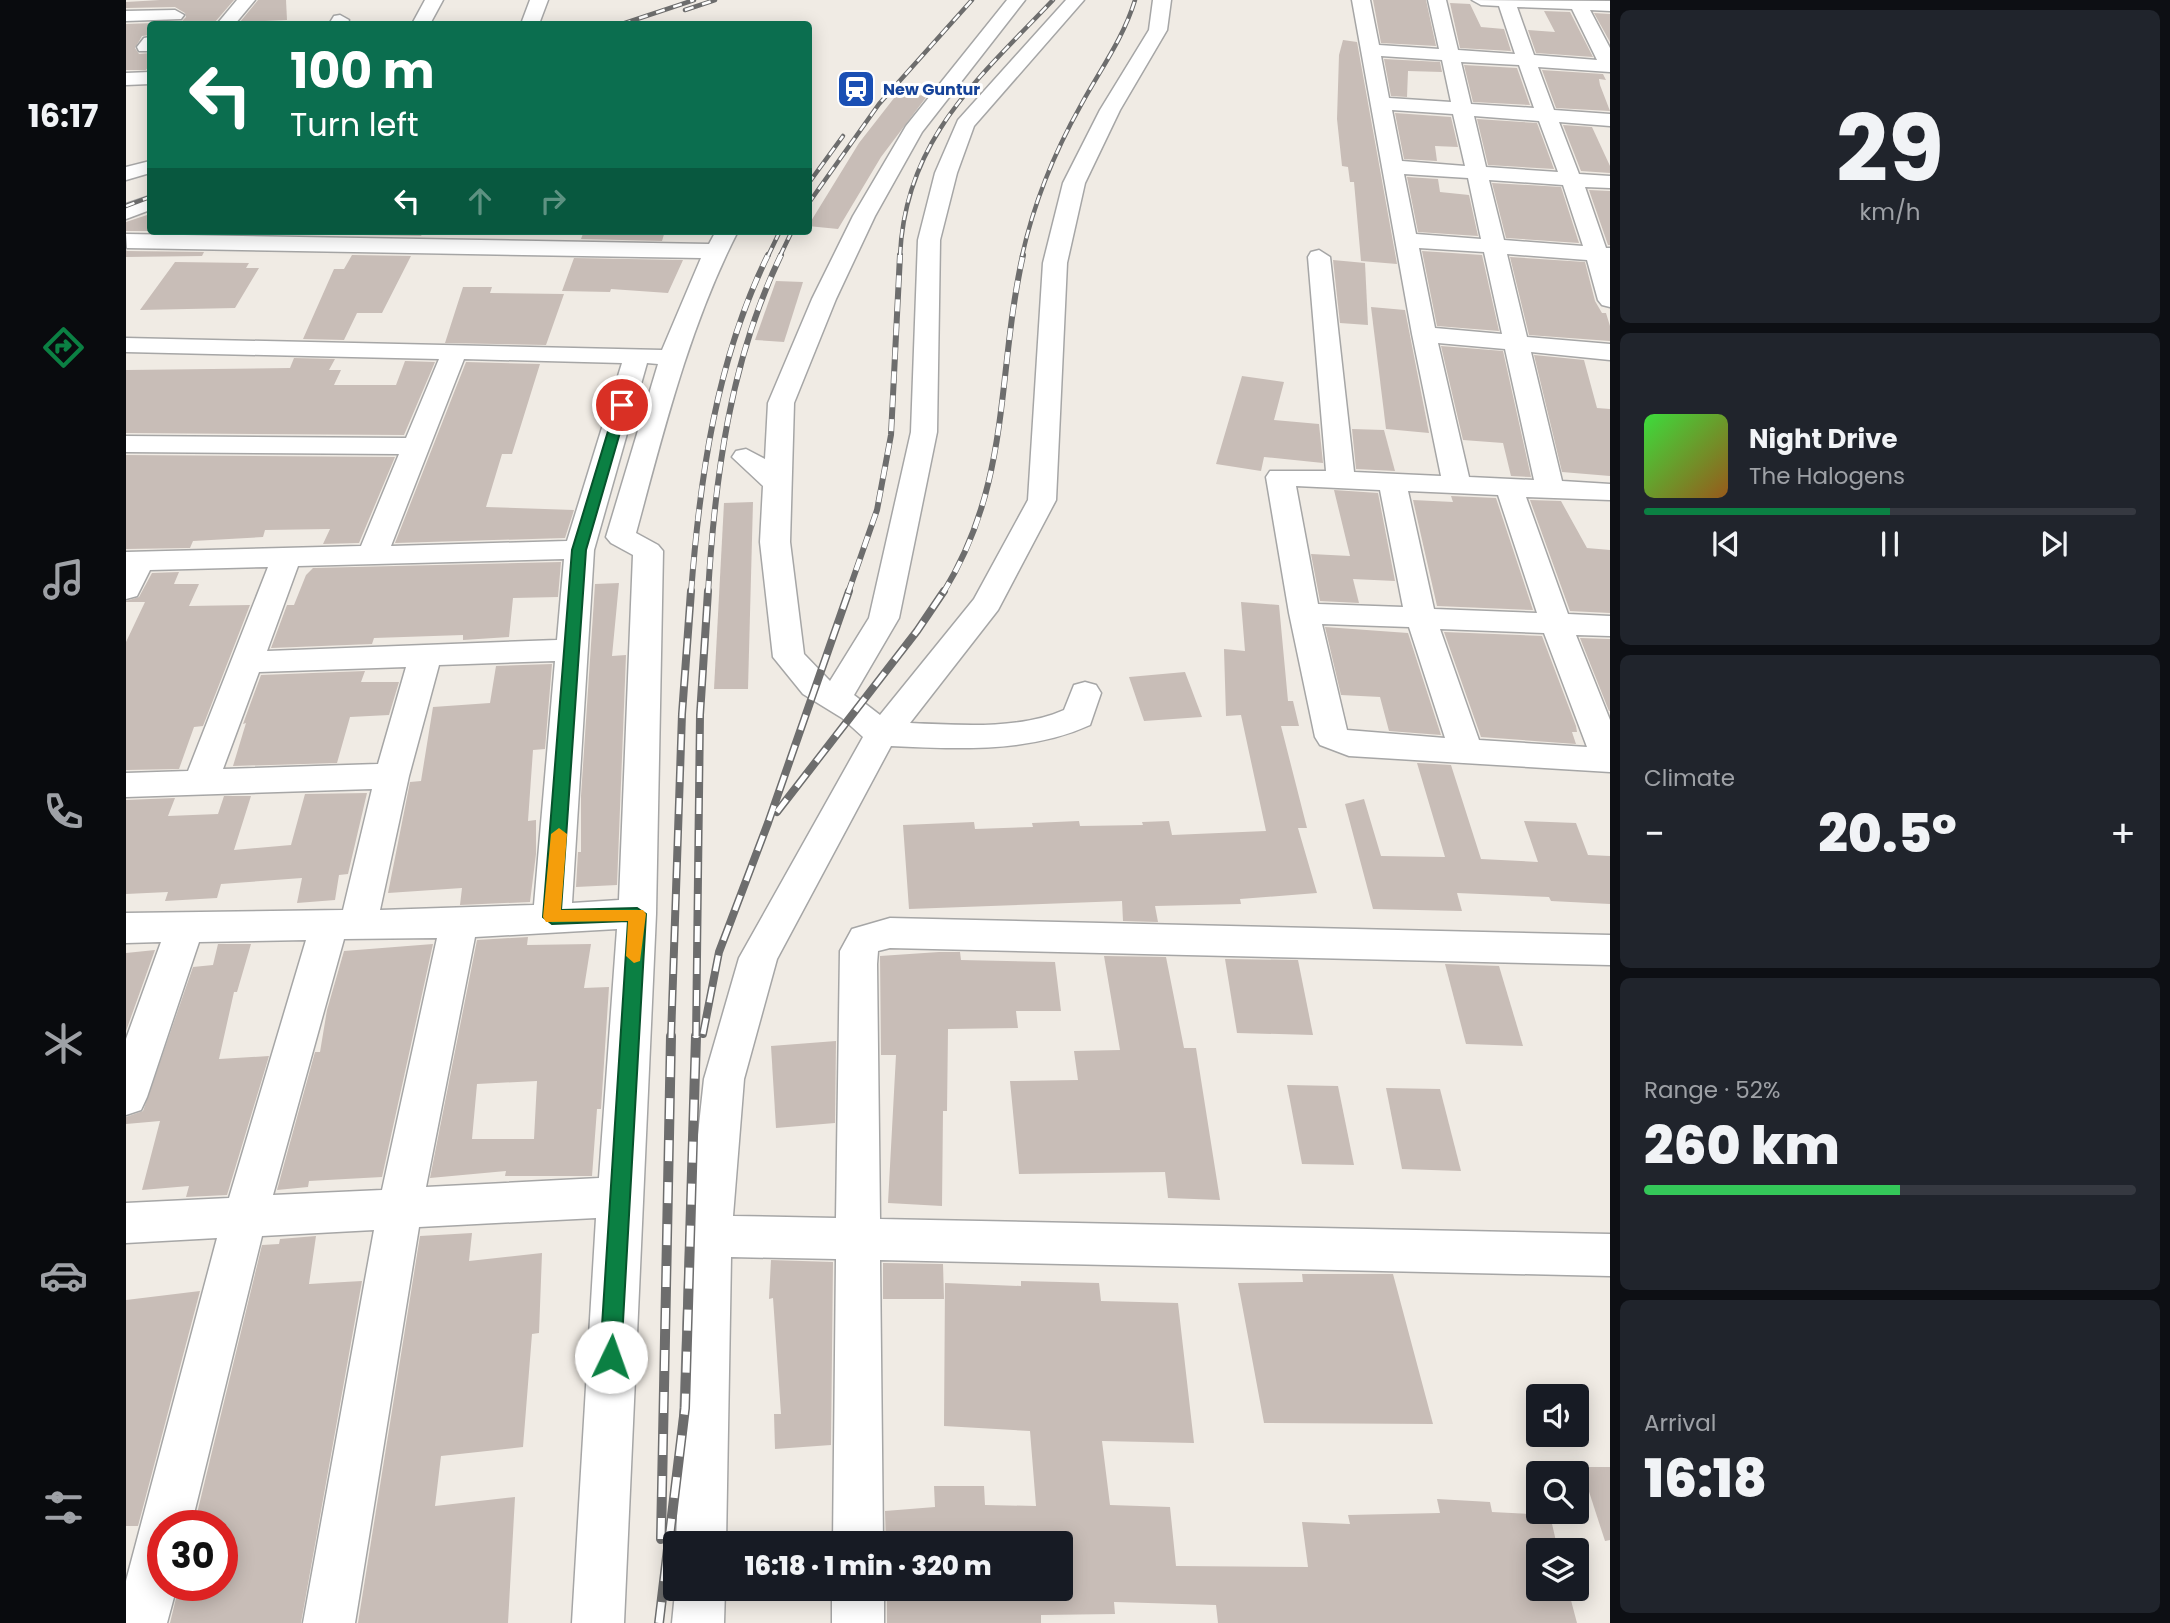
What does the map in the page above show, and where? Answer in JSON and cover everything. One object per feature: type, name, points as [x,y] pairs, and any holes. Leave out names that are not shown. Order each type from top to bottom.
[{"type":"street","points":[[126,16],[171,20],[188,0]]},
{"type":"street","points":[[228,21],[246,0]]},
{"type":"street","points":[[424,21],[434,0]]},
{"type":"street","points":[[531,21],[539,0]]},
{"type":"street","points":[[1016,0],[913,130],[864,216],[824,299],[781,403],[775,542],[789,657],[814,687],[854,710],[881,734],[957,736],[1054,728],[1078,717],[1085,693]]},
{"type":"street","points":[[836,698],[884,618],[924,432],[929,240],[946,173],[965,124],[1075,0]]},
{"type":"street","points":[[701,1531],[709,1236],[724,1079],[758,958],[881,734],[911,702],[986,603],[1042,500],[1045,405],[1055,263],[1074,183],[1110,110],[1158,30],[1162,0]]},
{"type":"street","points":[[1361,0],[1424,334],[1457,485]]},
{"type":"street","points":[[1437,0],[1550,489]]},
{"type":"street","points":[[1481,0],[1610,6]]},
{"type":"street","points":[[1506,1],[1524,61],[1604,255],[1610,300]]},
{"type":"street","points":[[1578,5],[1610,66]]},
{"type":"street","points":[[1371,50],[1610,66]]},
{"type":"street","points":[[126,79],[147,78]]},
{"type":"street","points":[[1381,103],[1610,120]]},
{"type":"street","points":[[1394,167],[1610,182]]},
{"type":"street","points":[[126,174],[147,168]]},
{"type":"street","points":[[126,212],[147,204]]},
{"type":"street","points":[[127,242],[147,232]]},
{"type":"street","points":[[127,242],[546,239],[721,241],[673,355],[621,537],[648,551],[637,914],[619,1197],[598,1623]]},
{"type":"street","points":[[1407,240],[1604,255]]},
{"type":"street","points":[[1319,257],[1341,480]]},
{"type":"street","points":[[1424,334],[1610,352]]},
{"type":"street","points":[[126,345],[673,355]]},
{"type":"street","points":[[372,556],[454,352]]},
{"type":"street","points":[[552,917],[574,650],[579,550],[636,356]]},
{"type":"street","points":[[126,444],[414,446]]},
{"type":"street","points":[[746,457],[778,484]]},
{"type":"street","points":[[1509,487],[1556,624],[1610,760],[1349,744],[1332,737],[1304,613],[1280,477],[1509,487],[1610,492]]},
{"type":"street","points":[[1392,482],[1421,618],[1466,752]]},
{"type":"street","points":[[126,589],[133,561],[579,550]]},
{"type":"street","points":[[201,782],[287,557]]},
{"type":"street","points":[[1304,613],[1610,626]]},
{"type":"street","points":[[247,662],[574,650]]},
{"type":"street","points":[[170,1510],[245,1217],[392,776],[425,657]]},
{"type":"street","points":[[126,785],[392,776]]},
{"type":"street","points":[[126,928],[458,923],[637,914]]},
{"type":"street","points":[[329,1623],[400,1209],[458,923]]},
{"type":"street","points":[[126,1097],[185,927]]},
{"type":"street","points":[[858,1531],[858,964],[859,951],[865,940],[878,934],[1610,950]]},
{"type":"street","points":[[126,1223],[619,1197]]},
{"type":"street","points":[[709,1236],[1610,1255]]},
{"type":"street","points":[[141,1623],[147,1600]]},
{"type":"street","points":[[698,1623],[699,1601]]},
{"type":"street","points":[[858,1601],[858,1623]]},
{"type":"building","points":[[234,0],[216,21],[182,21],[186,17],[185,13],[175,7],[126,8],[126,2]]},
{"type":"building","points":[[258,0],[286,0],[287,20],[241,21]]},
{"type":"building","points":[[1373,0],[1426,0],[1436,46],[1381,43]]},
{"type":"building","points":[[1450,3],[1470,4],[1481,27],[1504,29],[1511,51],[1460,48]]},
{"type":"building","points":[[1544,11],[1570,12],[1593,57],[1536,53],[1528,30],[1555,32]]},
{"type":"building","points":[[1594,13],[1610,14],[1610,42]]},
{"type":"building","points":[[147,23],[147,35],[142,36],[135,48],[139,54],[147,53],[146,70],[126,70],[126,24]]},
{"type":"building","points":[[1343,40],[1357,42],[1397,264],[1361,261],[1354,182],[1350,182],[1348,167],[1342,166],[1337,119],[1339,55]]},
{"type":"building","points":[[1384,59],[1440,62],[1442,72],[1408,71],[1407,97],[1391,96]]},
{"type":"building","points":[[1464,65],[1517,68],[1530,105],[1473,102]]},
{"type":"building","points":[[1542,70],[1603,74],[1606,80],[1599,79],[1600,85],[1610,111],[1556,108]]},
{"type":"building","points":[[898,93],[927,96],[881,157],[838,229],[812,226],[812,219],[859,143]]},
{"type":"building","points":[[1395,113],[1451,117],[1458,147],[1435,146],[1437,161],[1404,159]]},
{"type":"building","points":[[1477,119],[1537,123],[1554,169],[1488,165]]},
{"type":"building","points":[[1563,125],[1592,127],[1610,166],[1610,173],[1581,171]]},
{"type":"building","points":[[1407,177],[1438,179],[1440,192],[1469,195],[1478,236],[1418,232]]},
{"type":"building","points":[[1492,183],[1561,187],[1579,243],[1506,238]]},
{"type":"building","points":[[1589,190],[1610,191],[1610,245],[1608,245]]},
{"type":"building","points":[[147,215],[147,231],[126,231],[126,222]]},
{"type":"building","points":[[582,235],[664,235],[662,241],[581,239]]},
{"type":"building","points":[[126,250],[204,252],[202,256],[126,257]]},
{"type":"building","points":[[1422,251],[1482,255],[1499,331],[1437,326]]},
{"type":"building","points":[[352,255],[411,256],[382,313],[357,313],[344,340],[303,339],[334,269],[344,269]]},
{"type":"building","points":[[1510,257],[1585,262],[1595,301],[1602,313],[1606,313],[1610,326],[1610,341],[1529,335]]},
{"type":"building","points":[[574,258],[683,260],[668,293],[611,289],[610,292],[562,291]]},
{"type":"building","points":[[1333,260],[1365,263],[1368,325],[1340,323]]},
{"type":"building","points":[[175,262],[249,263],[246,268],[259,268],[235,308],[140,310]]},
{"type":"building","points":[[776,281],[803,282],[784,342],[755,340]]},
{"type":"building","points":[[463,287],[492,287],[490,293],[564,294],[546,345],[445,343]]},
{"type":"building","points":[[1371,307],[1405,310],[1429,433],[1386,429]]},
{"type":"building","points":[[1441,346],[1503,351],[1531,477],[1511,476],[1503,443],[1463,440]]},
{"type":"building","points":[[1534,355],[1584,360],[1597,408],[1610,409],[1610,476],[1562,472]]},
{"type":"building","points":[[294,358],[335,359],[329,370],[341,370],[334,385],[396,385],[405,361],[435,362],[404,435],[126,433],[126,370],[290,368]]},
{"type":"building","points":[[466,362],[540,364],[512,454],[502,454],[486,507],[574,510],[565,538],[395,543]]},
{"type":"building","points":[[1242,376],[1284,382],[1274,420],[1319,424],[1323,463],[1264,457],[1261,471],[1216,464]]},
{"type":"building","points":[[1352,429],[1384,430],[1395,471],[1356,469]]},
{"type":"building","points":[[126,455],[395,457],[359,543],[323,544],[330,529],[265,530],[263,537],[193,541],[190,548],[126,549]]},
{"type":"building","points":[[1334,490],[1378,493],[1395,581],[1353,579],[1359,603],[1320,601],[1311,554],[1350,556]]},
{"type":"building","points":[[1451,496],[1496,498],[1533,610],[1437,606],[1413,500],[1453,502]]},
{"type":"building","points":[[1530,500],[1561,501],[1587,548],[1610,550],[1610,613],[1570,611]]},
{"type":"building","points":[[753,502],[748,689],[714,689],[724,503]]},
{"type":"building","points":[[561,562],[558,597],[513,598],[509,637],[463,640],[463,635],[374,638],[372,644],[271,648],[287,605],[294,605],[306,575],[313,568]]},
{"type":"building","points":[[179,572],[174,584],[199,584],[189,606],[250,605],[203,726],[194,727],[179,769],[126,770],[126,642],[145,602],[126,601],[139,597],[152,573]]},
{"type":"building","points":[[619,583],[612,656],[626,655],[617,885],[576,887],[578,852],[581,852],[581,796],[595,584]]},
{"type":"building","points":[[1241,602],[1279,605],[1288,701],[1293,701],[1299,726],[1281,726],[1307,828],[1298,828],[1317,893],[1240,899],[1241,904],[1155,906],[1158,922],[1123,921],[1122,901],[909,909],[903,825],[974,822],[975,829],[1033,827],[1032,823],[1079,821],[1080,826],[1143,825],[1142,822],[1169,821],[1172,835],[1266,831],[1241,715],[1226,716],[1224,649],[1245,651]]},
{"type":"building","points":[[1325,627],[1408,633],[1441,735],[1389,731],[1380,697],[1341,695]]},
{"type":"building","points":[[1444,632],[1542,636],[1576,726],[1577,732],[1572,732],[1576,744],[1481,737]]},
{"type":"building","points":[[1580,638],[1610,639],[1610,711],[1609,711]]},
{"type":"building","points":[[552,664],[545,749],[533,750],[528,821],[536,820],[536,854],[530,902],[460,905],[462,888],[388,893],[410,782],[421,781],[433,707],[490,703],[496,666]]},
{"type":"building","points":[[365,671],[361,682],[399,682],[389,715],[350,717],[337,763],[233,766],[246,723],[243,724],[261,675]]},
{"type":"building","points":[[1185,672],[1202,717],[1144,721],[1129,677]]},
{"type":"building","points":[[1417,763],[1451,765],[1481,859],[1538,862],[1524,821],[1576,823],[1588,855],[1610,856],[1610,904],[1551,901],[1549,897],[1457,893],[1462,911],[1373,909],[1345,804],[1364,799],[1381,856],[1445,857]]},
{"type":"building","points":[[367,793],[348,874],[339,875],[335,900],[297,903],[302,878],[221,884],[217,898],[165,901],[168,892],[126,894],[126,800],[175,798],[168,816],[218,814],[224,796],[251,796],[234,850],[291,845],[305,794]]},
{"type":"building","points":[[528,937],[527,945],[591,944],[584,988],[609,987],[601,1109],[597,1109],[592,1176],[505,1176],[506,1171],[430,1178],[477,940]],"holes":[[[537,1081],[534,1139],[472,1139],[477,1084]]]},
{"type":"building","points":[[218,944],[251,944],[237,992],[234,992],[219,1059],[269,1056],[227,1195],[186,1197],[189,1186],[142,1190],[160,1121],[126,1124],[126,1117],[143,1111],[193,967],[213,965]]},
{"type":"building","points":[[433,944],[382,1177],[309,1181],[308,1187],[277,1190],[315,1052],[320,1052],[327,1010],[344,951]]},
{"type":"building","points":[[155,950],[126,1031],[126,953]]},
{"type":"building","points":[[960,952],[961,960],[1055,962],[1061,1011],[1016,1011],[1018,1028],[948,1029],[947,1111],[943,1111],[942,1206],[888,1203],[896,1055],[881,1055],[880,956]]},
{"type":"building","points":[[1104,956],[1166,957],[1184,1048],[1196,1048],[1220,1200],[1168,1198],[1165,1172],[1019,1174],[1010,1081],[1078,1080],[1074,1051],[1120,1050]]},
{"type":"building","points":[[1225,959],[1298,960],[1313,1035],[1237,1033]]},
{"type":"building","points":[[1445,964],[1499,966],[1523,1046],[1466,1044]]},
{"type":"building","points":[[836,1041],[835,1123],[776,1128],[771,1046]]},
{"type":"building","points":[[1287,1085],[1338,1086],[1354,1165],[1302,1164]]},
{"type":"building","points":[[1386,1088],[1440,1089],[1461,1171],[1402,1169]]},
{"type":"building","points":[[472,1233],[469,1261],[542,1253],[539,1333],[532,1334],[523,1447],[441,1456],[435,1506],[515,1497],[508,1623],[358,1623],[420,1236]]},
{"type":"building","points":[[316,1236],[309,1284],[362,1281],[301,1623],[170,1623],[175,1601],[238,1601],[238,1510],[198,1510],[262,1245],[279,1244],[280,1239]]},
{"type":"building","points":[[771,1260],[833,1262],[831,1445],[775,1449],[774,1414],[781,1414],[773,1298],[769,1299]]},
{"type":"building","points":[[883,1263],[943,1264],[944,1299],[883,1299]]},
{"type":"building","points":[[1302,1274],[1393,1274],[1433,1424],[1264,1423],[1238,1283],[1303,1282]]},
{"type":"building","points":[[1021,1281],[1099,1283],[1101,1301],[1178,1303],[1194,1443],[1102,1441],[1110,1505],[1170,1507],[1176,1566],[1308,1567],[1302,1522],[1350,1524],[1348,1515],[1440,1513],[1437,1499],[1490,1502],[1492,1512],[1526,1514],[1526,1524],[1552,1524],[1555,1538],[1526,1538],[1526,1601],[1571,1601],[1577,1623],[1218,1623],[1216,1605],[1114,1602],[1115,1614],[1041,1615],[1041,1623],[887,1623],[887,1601],[1073,1601],[1073,1531],[886,1531],[885,1511],[935,1507],[934,1486],[984,1486],[985,1505],[1036,1506],[1030,1431],[944,1426],[945,1283],[1021,1286]]},
{"type":"building","points":[[200,1291],[138,1526],[126,1526],[126,1300]]},
{"type":"building","points":[[1589,1467],[1610,1467],[1610,1540],[1605,1541],[1589,1492]]},
{"type":"railway","points":[[631,21],[694,0]]},
{"type":"railway","points":[[685,10],[715,0]]},
{"type":"railway","points":[[812,198],[879,104],[972,0]]},
{"type":"railway","points":[[900,256],[905,215],[915,178],[931,144],[973,85],[1053,0]]},
{"type":"railway","points":[[1022,256],[1032,216],[1054,160],[1071,123],[1118,41],[1135,0]]},
{"type":"railway","points":[[812,179],[843,136]]},
{"type":"railway","points":[[126,206],[147,198]]},
{"type":"railway","points":[[768,256],[778,235]]},
{"type":"railway","points":[[780,256],[790,235]]},
{"type":"railway","points":[[691,593],[713,420],[735,336],[768,255]]},
{"type":"railway","points":[[708,593],[715,506],[737,378],[749,336],[781,255]]},
{"type":"railway","points":[[848,593],[877,510],[891,435],[900,255]]},
{"type":"railway","points":[[943,593],[965,551],[981,510],[992,469],[1023,255]]},
{"type":"railway","points":[[671,1038],[682,714],[691,591]]},
{"type":"railway","points":[[696,1038],[700,715],[708,591]]},
{"type":"railway","points":[[703,1034],[719,952],[768,823],[849,591]]},
{"type":"railway","points":[[777,812],[917,631],[944,591]]},
{"type":"railway","points":[[661,1539],[671,1036]]},
{"type":"railway","points":[[659,1623],[685,1408],[696,1036]]},
{"type":"slow traffic","points":[[559,834],[552,917],[637,914],[634,956]]},
{"type":"place","name":"New Guntur","points":[[856,89]]},
{"type":"route","points":[[611,1357],[637,914],[552,917],[574,650],[579,550],[622,405]]}]
